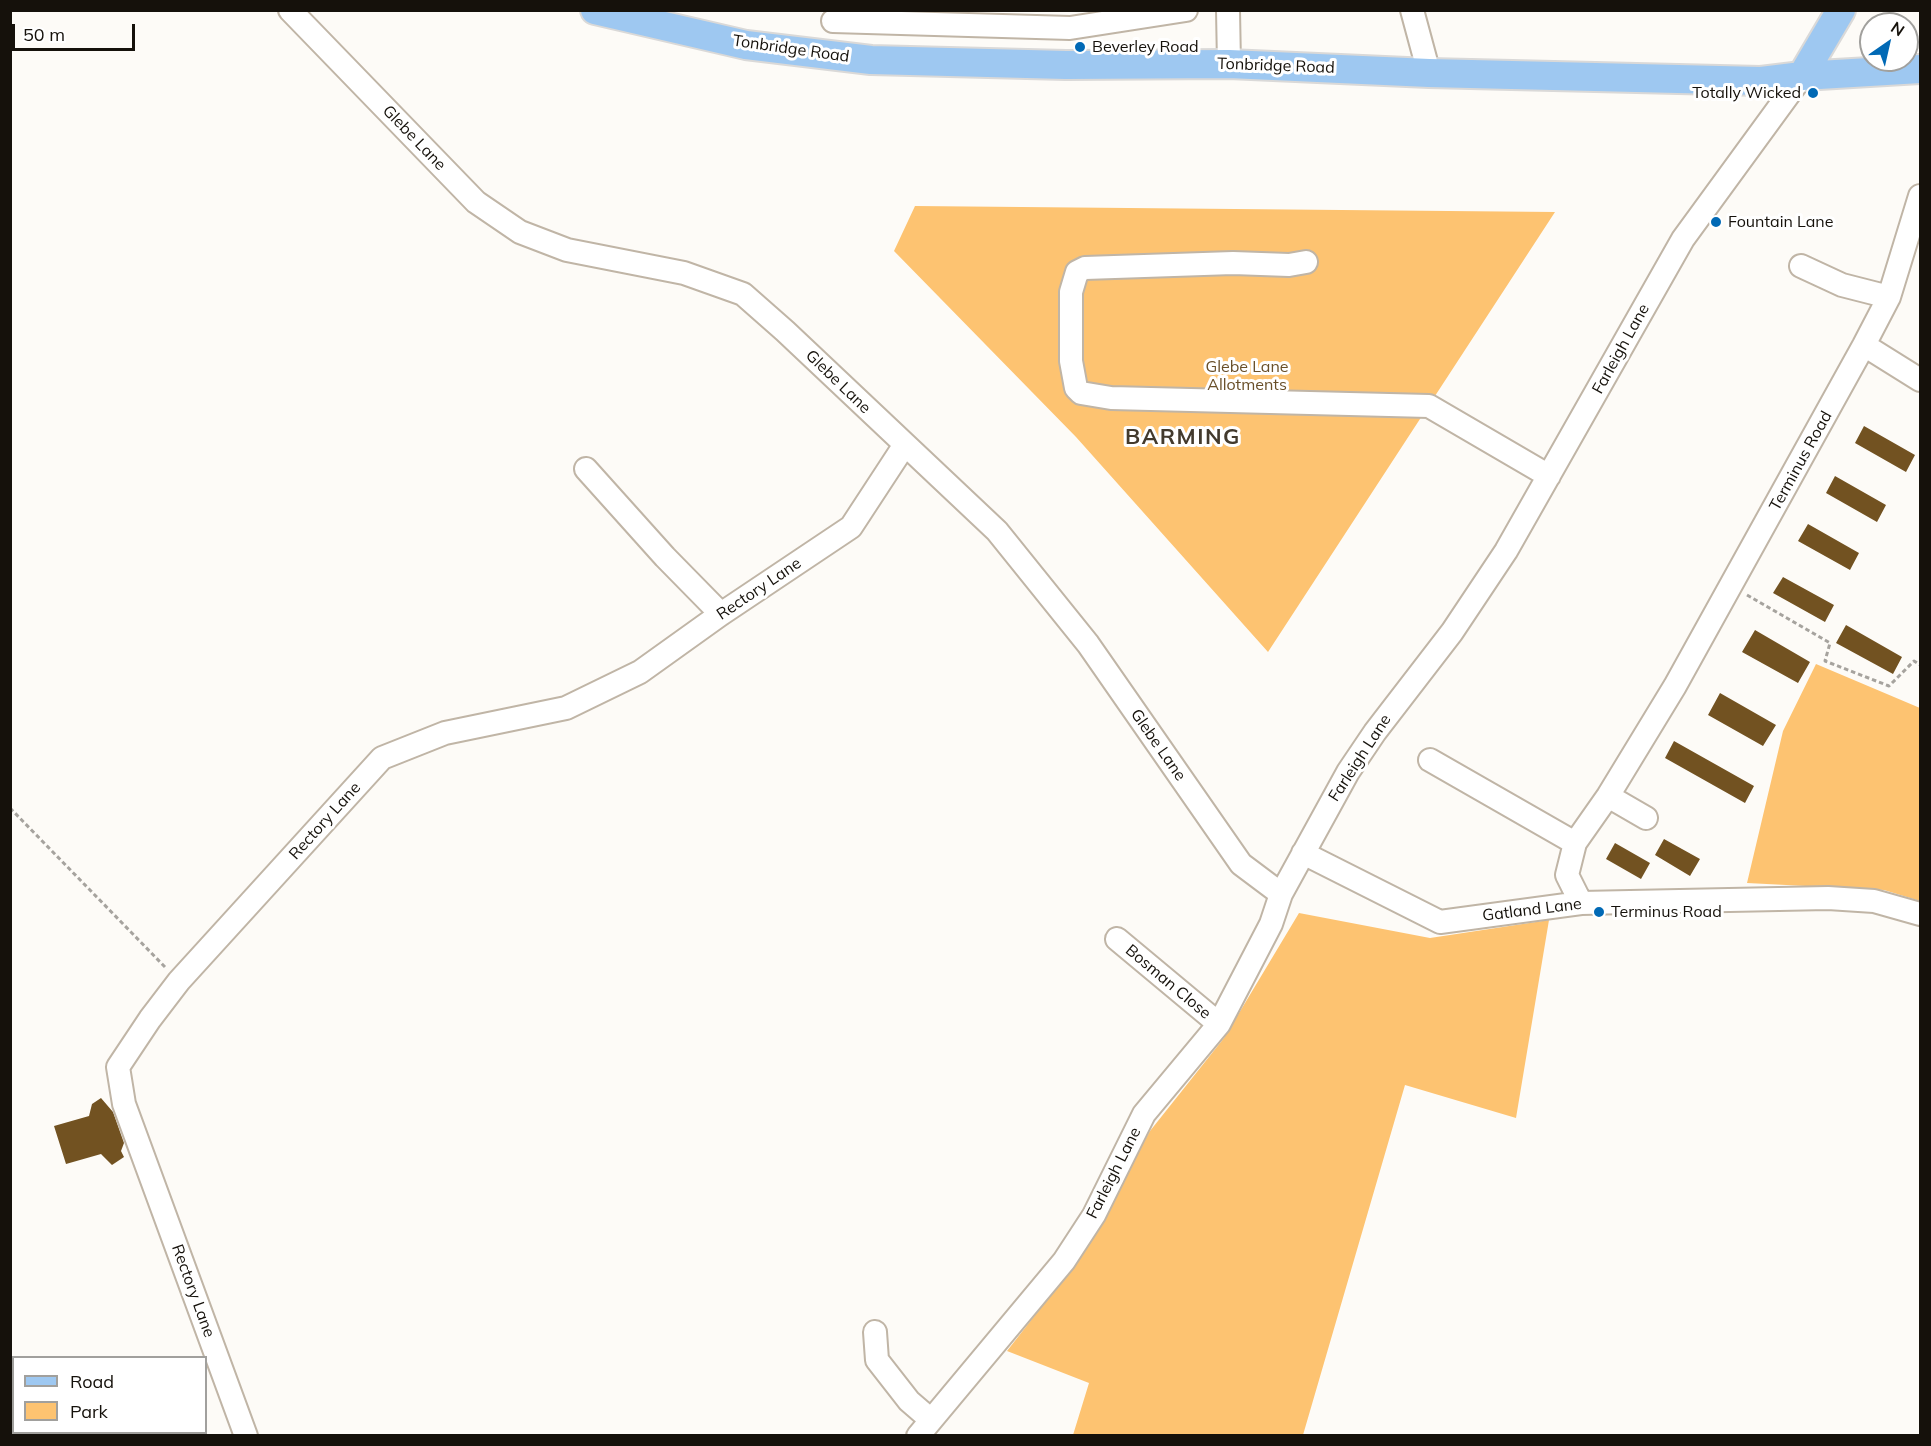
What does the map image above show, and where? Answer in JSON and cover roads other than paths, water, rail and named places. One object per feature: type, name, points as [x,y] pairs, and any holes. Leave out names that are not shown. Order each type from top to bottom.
[{"type":"main road","name":"Tonbridge Road","points":[[596,10],[636,16],[746,45],[871,60],[1066,65],[1229,64],[1429,73],[1761,81],[1802,76],[1920,69]]},
{"type":"main road","points":[[1802,76],[1841,10]]},
{"type":"street","name":"Glebe Lane","points":[[290,10],[476,202],[520,232],[567,250],[684,273],[743,294],[997,531],[1088,644],[1241,864],[1281,894]]},
{"type":"street","points":[[833,21],[864,16],[1070,28],[1186,10]]},
{"type":"street","points":[[1228,10],[1229,64]]},
{"type":"street","points":[[1412,10],[1429,73]]},
{"type":"street","name":"Farleigh Lane","points":[[925,1428],[1064,1262],[1094,1215],[1144,1114],[1219,1024],[1271,924],[1281,894],[1348,772],[1375,732],[1452,632],[1506,551],[1683,239],[1802,76]]},
{"type":"street","name":"Terminus Road","points":[[1581,903],[1567,875],[1575,843],[1608,796],[1732,586],[1864,345],[1888,297],[1920,196]]},
{"type":"street","points":[[1306,262],[1289,265],[1233,263],[1085,268],[1077,272],[1071,292],[1071,361],[1076,388],[1081,393],[1111,398],[1429,406],[1549,476]]},
{"type":"street","points":[[1801,266],[1842,285],[1888,297]]},
{"type":"street","points":[[1864,345],[1920,380]]},
{"type":"street","name":"Rectory Lane","points":[[246,1436],[124,1104],[118,1067],[179,981],[382,758],[446,733],[566,708],[640,672],[721,614],[851,527],[904,446]]},
{"type":"street","points":[[586,469],[665,557],[721,614]]},
{"type":"street","points":[[1430,760],[1575,843]]},
{"type":"street","points":[[1608,796],[1646,818]]},
{"type":"street","name":"Gatland Lane","points":[[1303,853],[1440,922],[1581,903],[1828,898],[1874,901],[1920,914]]},
{"type":"street","name":"Bosman Close","points":[[1117,939],[1219,1024]]},
{"type":"street","points":[[875,1332],[877,1360],[909,1401],[925,1428]]},
{"type":"place","name":"Beverley Road","points":[[1080,47]]},
{"type":"place","name":"Totally Wicked","points":[[1813,93]]},
{"type":"place","name":"Fountain Lane","points":[[1716,222]]},
{"type":"place","name":"Terminus Road","points":[[1599,912]]},
{"type":"district","name":"BARMING","points":[[1183,437]]},
{"type":"park label","name":"Glebe Lane Allotments","points":[[1247,376]]}]
